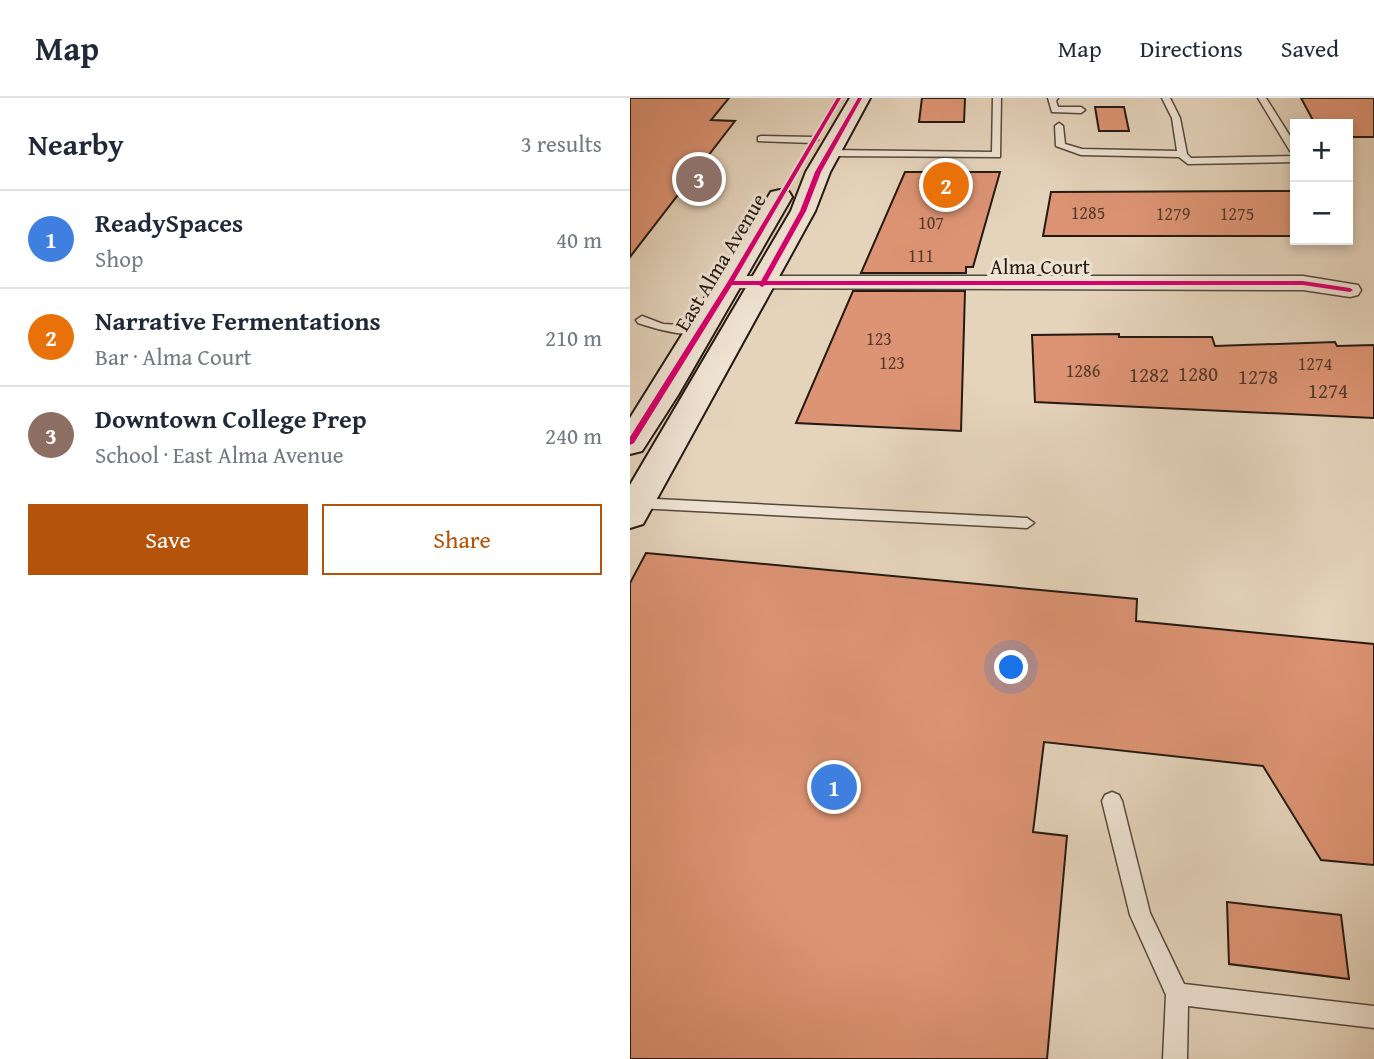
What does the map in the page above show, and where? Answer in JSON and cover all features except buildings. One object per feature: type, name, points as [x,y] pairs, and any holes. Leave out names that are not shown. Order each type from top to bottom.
[{"type":"main road","name":"East Alma Avenue","points":[[634,509],[803,211],[820,147],[839,98]]},
{"type":"main road","name":"East Alma Avenue","points":[[630,443],[662,395],[699,330],[820,147],[860,98]]},
{"type":"street","name":"Alma Court","points":[[730,283],[1303,283],[1350,289]]},
{"type":"lane","points":[[761,139],[820,147],[997,155],[998,98]]},
{"type":"lane","points":[[1054,98],[1051,100],[1055,110],[1081,110]]},
{"type":"lane","points":[[1166,98],[1176,118],[1182,154],[1188,161],[1290,159]]},
{"type":"lane","points":[[1262,98],[1290,143]]},
{"type":"lane","points":[[1059,126],[1060,146],[1067,150],[1182,154]]},
{"type":"lane","points":[[642,320],[661,327],[699,330]]},
{"type":"lane","points":[[634,509],[1027,523]]},
{"type":"lane","points":[[1112,801],[1140,915],[1177,994],[1175,1059]]},
{"type":"lane","points":[[1177,994],[1374,1017]]},
{"type":"cycle path","points":[[630,443],[730,283],[839,98]]},
{"type":"cycle path","points":[[762,285],[803,211],[818,172],[860,98]]},
{"type":"cycle path","points":[[730,283],[1303,283],[1350,290]]},
{"type":"place","name":"Downtown College Prep","points":[[699,179]]},
{"type":"place","name":"Narrative Fermentations","points":[[946,185]]},
{"type":"place","name":"ReadySpaces","points":[[834,787]]}]
